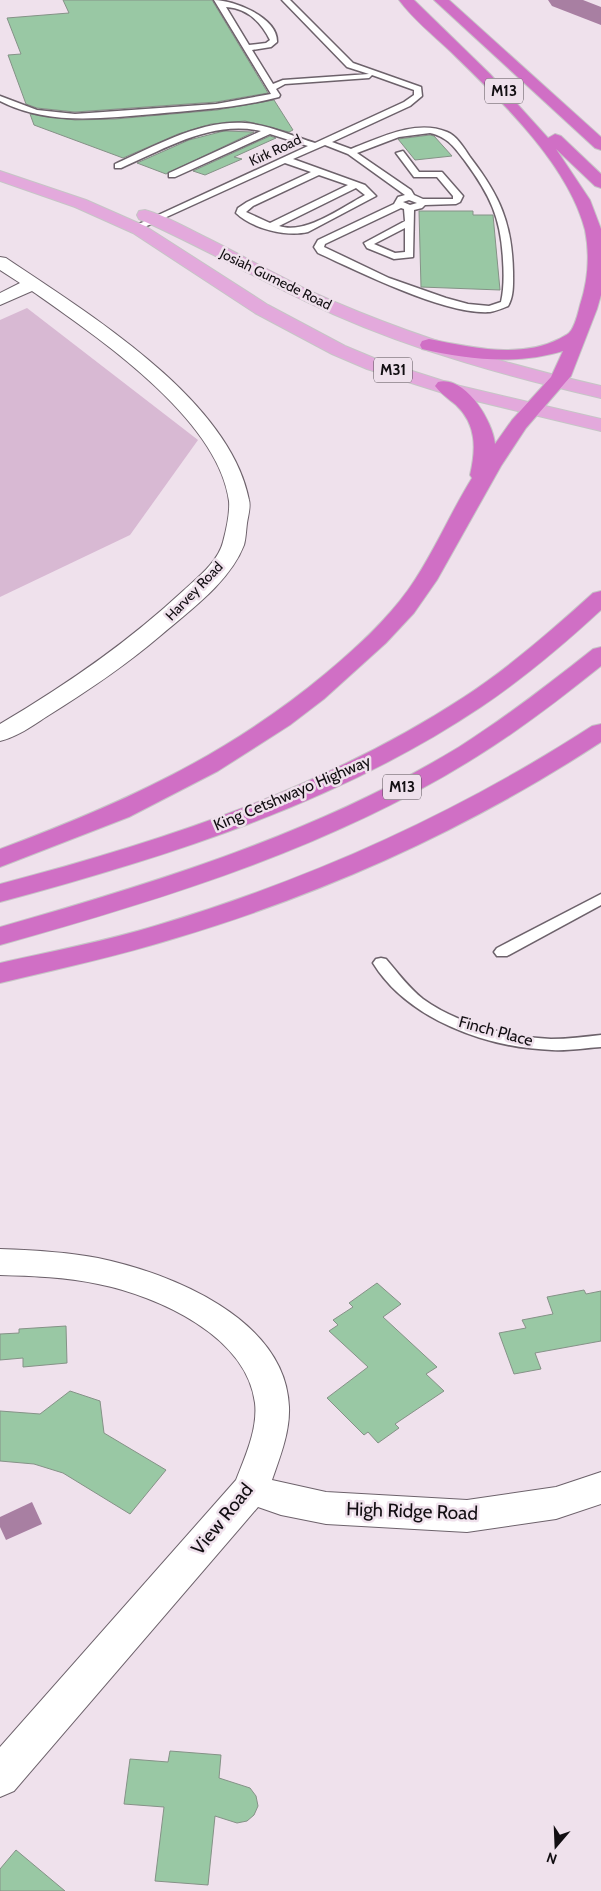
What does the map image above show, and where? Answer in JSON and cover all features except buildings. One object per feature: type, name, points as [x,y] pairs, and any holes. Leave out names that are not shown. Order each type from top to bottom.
[{"type":"highway","name":"M13","points":[[406,0],[601,183]]},
{"type":"highway","points":[[0,858],[135,804],[187,776],[282,719],[353,662],[407,606],[449,540],[476,488],[530,410],[564,372],[589,312],[598,269],[592,228],[584,206],[538,136],[406,0]]},
{"type":"highway","name":"M13","points":[[441,0],[601,145]]},
{"type":"highway","points":[[468,24],[515,54],[601,125]]},
{"type":"highway","points":[[429,345],[492,355],[514,355],[549,348],[578,336]]},
{"type":"highway","points":[[445,386],[471,408],[486,439],[485,458],[476,488]]},
{"type":"highway","name":"King Cetshwayo Highway","points":[[0,893],[148,851],[244,816],[331,780],[398,746],[478,700],[564,634],[601,598]]},
{"type":"highway","name":"M13","points":[[0,936],[182,882],[276,846],[348,814],[423,777],[490,738],[563,688],[601,654]]},
{"type":"highway","points":[[0,973],[189,925],[274,894],[453,818],[504,792],[601,731]]},
{"type":"main road","name":"Josiah Gumede Road","points":[[0,164],[104,199],[155,219],[305,295],[380,327],[476,360],[601,392]]},
{"type":"main road","name":"Josiah Gumede Road","points":[[0,176],[74,201],[159,240],[263,312],[306,335],[364,359],[445,386],[530,410],[601,425]]},
{"type":"street","name":"Harvey Road","points":[[0,734],[45,708],[100,671],[154,631],[211,578],[228,556],[234,541],[238,506],[235,485],[221,451],[201,421],[140,363],[33,284],[4,270]]},
{"type":"street","points":[[0,300],[33,284]]},
{"type":"street","name":"View Road","points":[[0,1262],[42,1264],[112,1275],[163,1292],[213,1317],[236,1333],[255,1356],[265,1376],[272,1405],[267,1442],[251,1489],[0,1777]]},
{"type":"street","name":"High Ridge Road","points":[[251,1489],[281,1499],[326,1508],[467,1516],[520,1510],[556,1503],[601,1488]]},
{"type":"lane","points":[[286,0],[350,65],[378,76]]},
{"type":"lane","points":[[0,98],[14,106],[40,113],[88,116],[234,106],[276,95],[220,2]]},
{"type":"lane","points":[[220,2],[238,5],[253,13],[274,40],[268,45],[247,48]]},
{"type":"lane","points":[[271,88],[293,80],[378,76]]},
{"type":"lane","name":"Kirk Road","points":[[135,228],[407,104],[418,96],[418,89],[409,84],[378,76]]},
{"type":"lane","points":[[118,166],[199,132],[235,126],[269,131],[351,152],[408,192],[407,203],[409,222],[410,255],[394,256],[370,246],[369,243],[375,238],[409,222]]},
{"type":"lane","points":[[172,175],[269,131]]},
{"type":"lane","points":[[351,152],[407,132],[432,131],[449,135],[490,189],[497,201],[507,230],[508,293],[505,304],[489,309],[447,303],[321,251],[321,242],[407,203],[453,202],[457,200],[458,196],[439,174],[417,175],[400,153]]},
{"type":"lane","points":[[286,160],[355,185],[366,190],[371,196],[298,232],[285,231],[241,213],[241,210],[319,172]]},
{"type":"lane","points":[[272,226],[355,185]]},
{"type":"lane","points":[[502,952],[601,899]]},
{"type":"lane","name":"Finch Place","points":[[381,963],[398,985],[423,1006],[464,1025],[508,1038],[545,1044],[601,1041]]},
{"type":"shaded area","points":[[27,308],[198,440],[130,535],[0,597],[0,320]]},
{"type":"shaded area","points":[[32,1502],[42,1524],[6,1540],[0,1527],[0,1517]]},
{"type":"waterway","points":[[561,0],[601,17]]}]
